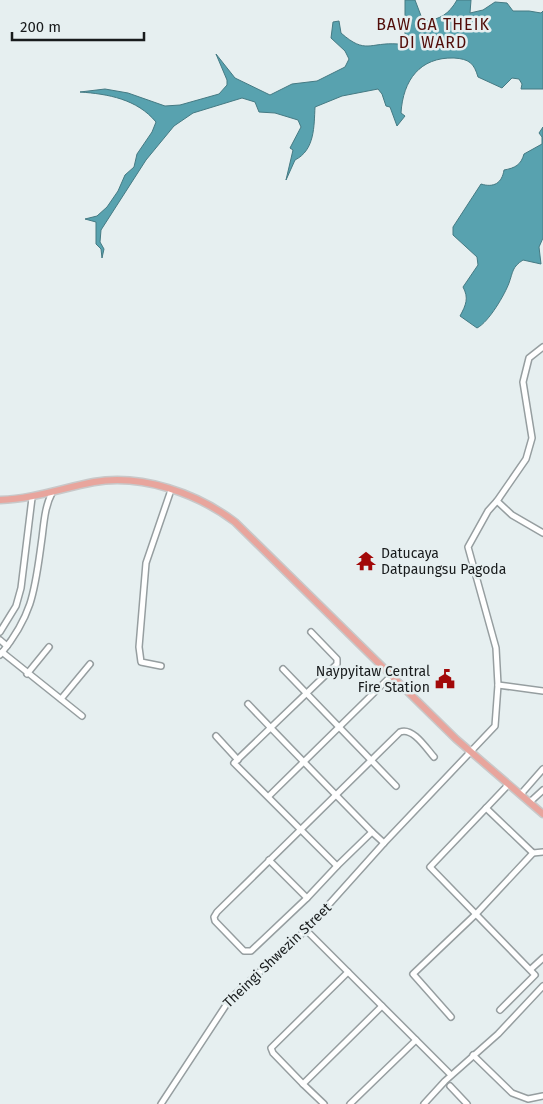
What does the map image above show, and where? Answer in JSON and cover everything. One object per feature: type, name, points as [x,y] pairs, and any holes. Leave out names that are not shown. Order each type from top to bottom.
[{"type":"main road","points":[[0,500],[32,498],[92,482],[115,480],[171,490],[198,498],[235,522],[471,752],[543,814]]},
{"type":"street","name":"Theingi Shwezin Street","points":[[161,1104],[230,999],[306,930],[384,843],[495,726],[498,685],[496,648],[468,547],[488,511],[526,460],[532,438],[523,382],[529,358],[543,347]]},
{"type":"street","points":[[161,666],[141,662],[139,647],[146,563],[171,490]]},
{"type":"street","points":[[52,493],[46,511],[35,591],[29,612],[1,654],[82,716]]},
{"type":"street","points":[[0,632],[16,606],[21,588],[32,498]]},
{"type":"street","points":[[497,501],[512,515],[543,533]]},
{"type":"street","points":[[311,632],[338,662],[272,729],[234,763],[337,866]]},
{"type":"street","points":[[0,640],[7,646]]},
{"type":"street","points":[[27,674],[49,647]]},
{"type":"street","points":[[61,699],[90,664]]},
{"type":"street","points":[[283,670],[396,786]]},
{"type":"street","points":[[269,796],[392,675]]},
{"type":"street","points":[[498,685],[543,691]]},
{"type":"street","points":[[248,704],[384,843]]},
{"type":"street","points":[[372,832],[308,898],[251,951],[244,951],[215,921],[214,917],[269,860],[335,794],[404,730],[411,732],[434,757]]},
{"type":"street","points":[[216,736],[238,760]]},
{"type":"street","points":[[521,794],[543,769]]},
{"type":"street","points":[[500,1010],[535,975],[430,867],[508,785]]},
{"type":"street","points":[[530,802],[543,790]]},
{"type":"street","points":[[486,808],[533,854]]},
{"type":"street","points":[[451,1017],[413,974],[476,914],[533,854],[543,852]]},
{"type":"street","points":[[269,860],[308,898]]},
{"type":"street","points":[[306,930],[451,1075]]},
{"type":"street","points":[[531,970],[543,958]]},
{"type":"street","points":[[324,1104],[273,1053],[271,1048],[348,972]]},
{"type":"street","points":[[424,1104],[451,1075],[498,1034],[543,986]]},
{"type":"street","points":[[304,1084],[382,1006]]},
{"type":"street","points":[[350,1104],[416,1040]]},
{"type":"street","points":[[473,1056],[512,1093],[528,1099],[543,1096]]},
{"type":"street","points":[[450,1086],[467,1104]]},
{"type":"water","points":[[405,0],[415,0],[423,21],[443,15],[451,9],[457,0],[471,0],[470,13],[483,10],[495,2],[507,3],[513,11],[541,13],[543,11],[543,89],[521,89],[522,84],[519,79],[512,78],[502,88],[478,77],[473,65],[464,59],[442,59],[432,62],[423,66],[416,73],[405,90],[401,113],[405,116],[397,126],[390,107],[386,106],[378,89],[342,96],[315,107],[314,129],[310,144],[302,156],[295,160],[286,180],[293,150],[290,148],[301,127],[298,120],[275,113],[259,112],[255,102],[242,98],[193,113],[174,126],[146,160],[101,230],[100,242],[104,249],[102,258],[101,249],[96,244],[96,222],[85,219],[97,216],[107,207],[118,191],[125,175],[134,167],[137,154],[152,132],[156,122],[140,108],[121,99],[101,94],[80,92],[105,89],[128,93],[165,106],[180,105],[219,94],[227,85],[227,80],[216,54],[235,78],[270,95],[292,84],[317,81],[345,67],[349,59],[345,51],[331,38],[333,22],[339,21],[341,33],[356,44],[368,46],[398,44],[405,37]]},
{"type":"water","points":[[543,127],[543,238],[539,247],[541,264],[523,260],[517,265],[496,307],[482,325],[477,328],[460,316],[466,302],[463,287],[478,265],[477,257],[453,235],[453,227],[481,184],[493,185],[497,183],[504,170],[517,165],[524,154],[542,144],[542,137],[539,133]]},
{"type":"place","name":"Datucaya Datpaungsu Pagoda","points":[[366,561]]},
{"type":"place","name":"Naypyitaw Central Fire Station","points":[[445,679]]},
{"type":"district","name":"BAW GA THEIK DI WARD","points":[[433,33]]}]
